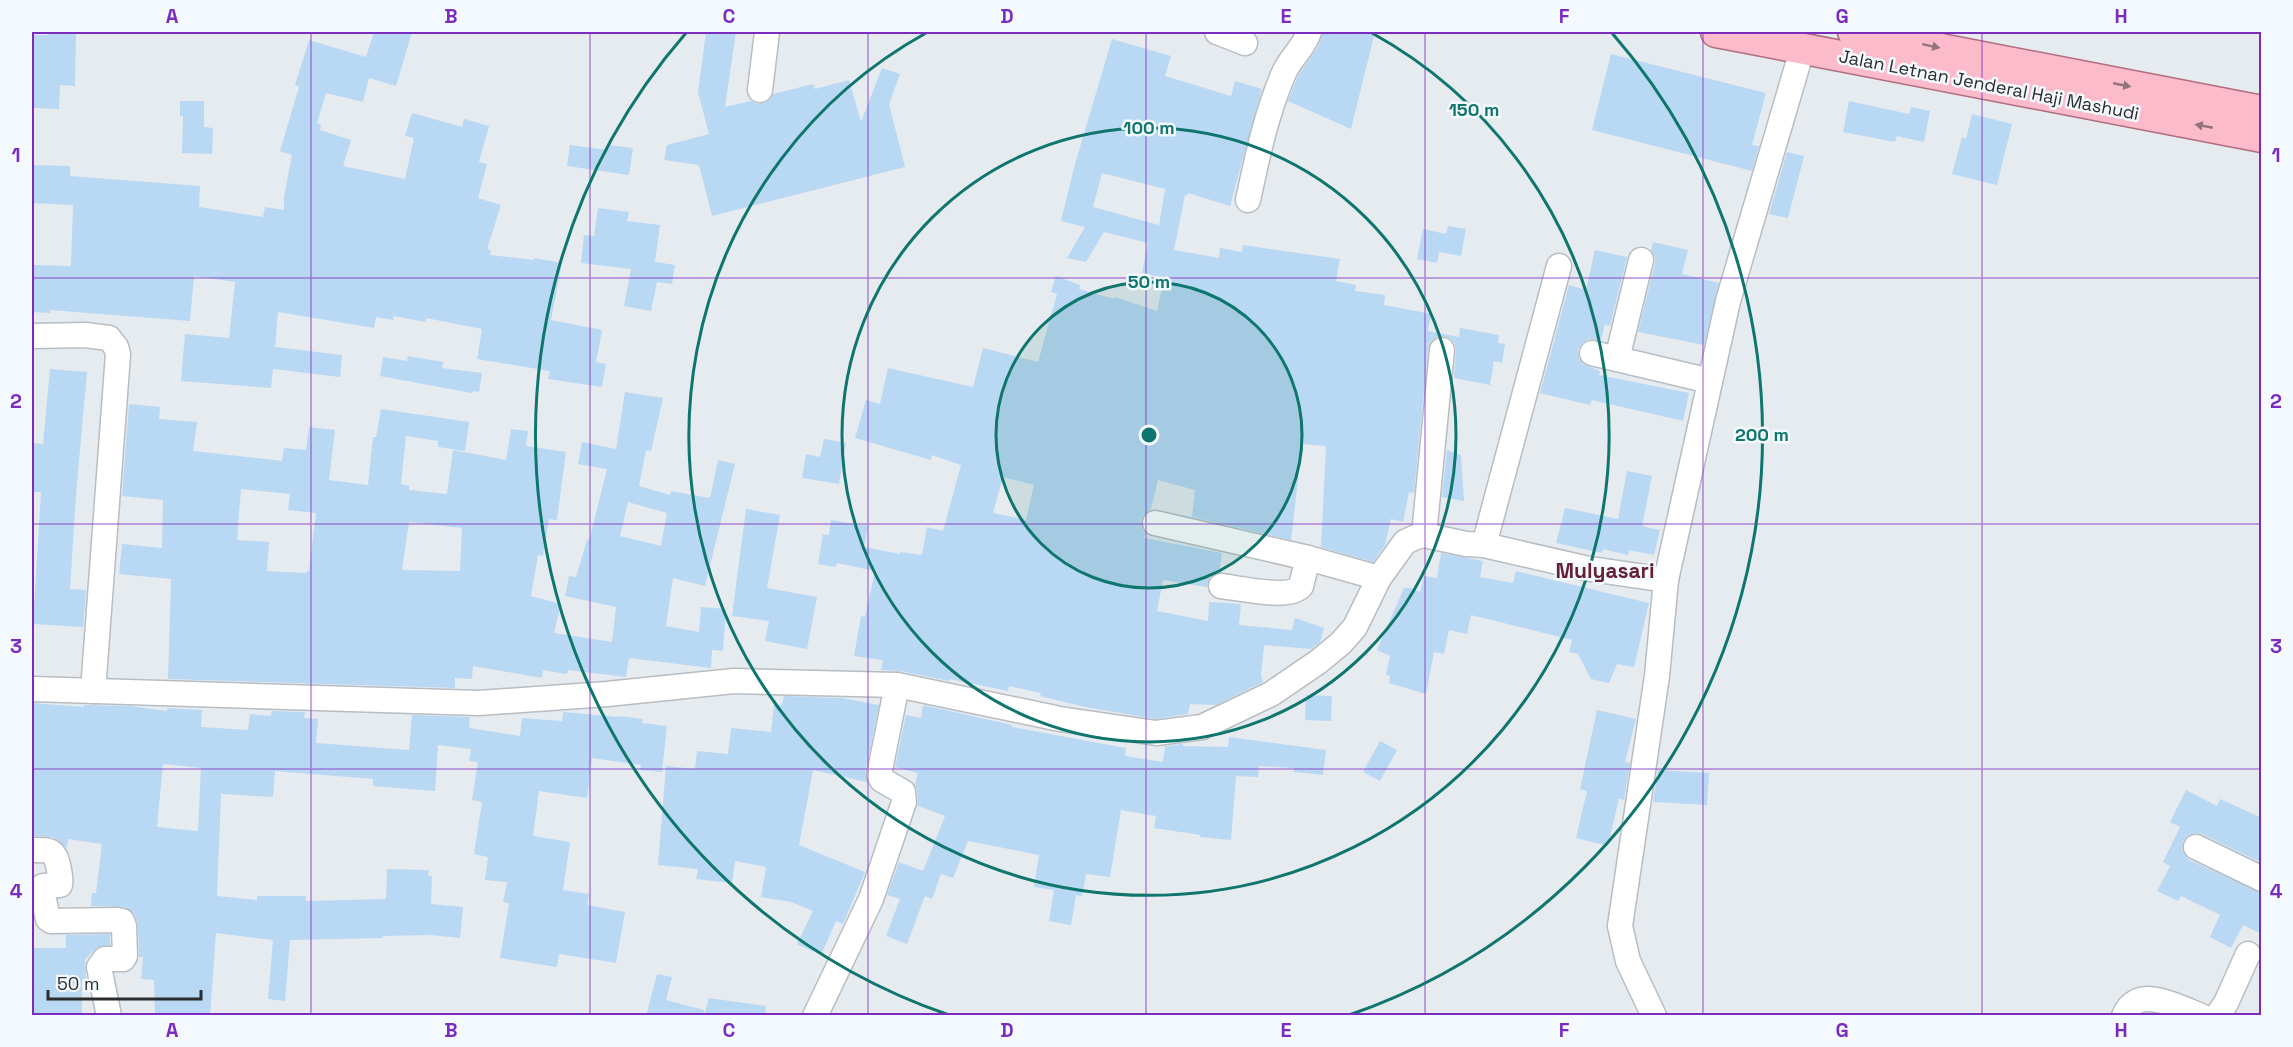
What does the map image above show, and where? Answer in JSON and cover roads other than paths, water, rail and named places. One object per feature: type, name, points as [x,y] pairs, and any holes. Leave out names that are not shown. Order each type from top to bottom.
[{"type":"main road","name":"Jalan Letnan Jenderal Haji Mashudi","points":[[1716,32],[1802,50],[2262,111]]},
{"type":"main road","name":"Jalan Letnan Jenderal Haji Mashudi","points":[[1853,32],[2032,80],[2262,137]]},
{"type":"street","points":[[760,90],[767,32]]},
{"type":"street","points":[[1217,32],[1245,43]]},
{"type":"street","points":[[1248,200],[1263,134],[1283,74],[1305,43],[1309,32]]},
{"type":"street","points":[[1654,1016],[1628,962],[1620,926],[1658,676],[1666,580],[1728,301],[1802,50]]},
{"type":"street","points":[[1617,359],[1641,260]]},
{"type":"street","points":[[1484,545],[1559,266]]},
{"type":"street","points":[[32,336],[85,335],[109,338],[118,354],[93,691]]},
{"type":"street","points":[[1424,535],[1442,350]]},
{"type":"street","points":[[1592,353],[1710,381]]},
{"type":"street","points":[[1155,523],[1308,558],[1379,578]]},
{"type":"street","points":[[32,689],[479,703],[607,694],[734,681],[897,686],[1060,719],[1156,733],[1202,727],[1271,694],[1326,656],[1355,627],[1379,578],[1405,542],[1424,535],[1466,544],[1484,545],[1584,568],[1666,580]]},
{"type":"street","points":[[1221,586],[1280,593],[1298,591],[1308,558]]},
{"type":"street","points":[[815,1016],[871,899],[904,802],[903,792],[882,780],[879,775],[897,686]]},
{"type":"street","points":[[2196,847],[2262,879]]},
{"type":"street","points":[[32,850],[46,850],[54,853],[57,858],[60,885],[43,886],[42,888],[48,919],[51,921],[122,921],[125,956],[123,959],[105,959],[99,968],[108,1016]]},
{"type":"street","points":[[2217,1016],[2226,1003],[2248,954]]},
{"type":"street","points":[[2124,1016],[2127,1008],[2138,1000],[2146,998],[2164,1001],[2201,1016]]},
{"type":"district","name":"Mulyasari","points":[[1605,571]]}]
